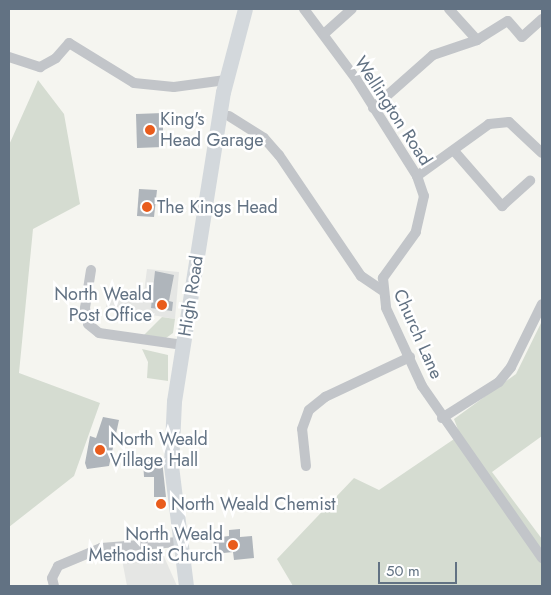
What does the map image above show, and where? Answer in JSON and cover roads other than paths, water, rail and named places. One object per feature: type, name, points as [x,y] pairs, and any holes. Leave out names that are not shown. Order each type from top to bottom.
[{"type":"main road","name":"High Road","points":[[186,586],[178,542],[172,443],[174,401],[226,80],[245,9]]},
{"type":"street","name":"Wellington Road","points":[[304,9],[325,34],[418,176],[424,196],[418,226],[388,267],[382,290]]},
{"type":"street","points":[[325,34],[352,9]]},
{"type":"street","points":[[449,9],[477,40]]},
{"type":"street","points":[[373,108],[433,54],[477,40],[508,21],[522,37],[542,19]]},
{"type":"street","points":[[9,57],[40,67],[56,58],[69,43],[134,83],[174,87],[226,80]]},
{"type":"street","name":"Church Lane","points":[[230,116],[264,138],[279,155],[361,276],[382,290],[386,308],[442,418],[542,558]]},
{"type":"street","points":[[418,176],[454,152],[489,124],[509,122],[542,154]]},
{"type":"street","points":[[454,152],[502,206],[530,181]]},
{"type":"street","points":[[91,270],[85,308],[88,324],[99,332],[184,346]]},
{"type":"street","points":[[442,418],[500,382],[511,367],[542,304]]},
{"type":"street","points":[[306,466],[302,429],[309,410],[325,397],[410,357]]},
{"type":"street","points":[[54,586],[52,578],[58,566],[101,548],[178,542]]},
{"type":"place","name":"King's Head Garage","points":[[150,130]]},
{"type":"place","name":"The Kings Head","points":[[147,207]]},
{"type":"place","name":"North Weald Post Office","points":[[162,305]]},
{"type":"place","name":"North Weald Village Hall","points":[[100,450]]},
{"type":"place","name":"North Weald Chemist","points":[[161,504]]},
{"type":"place","name":"North Weald Methodist Church","points":[[233,545]]}]
